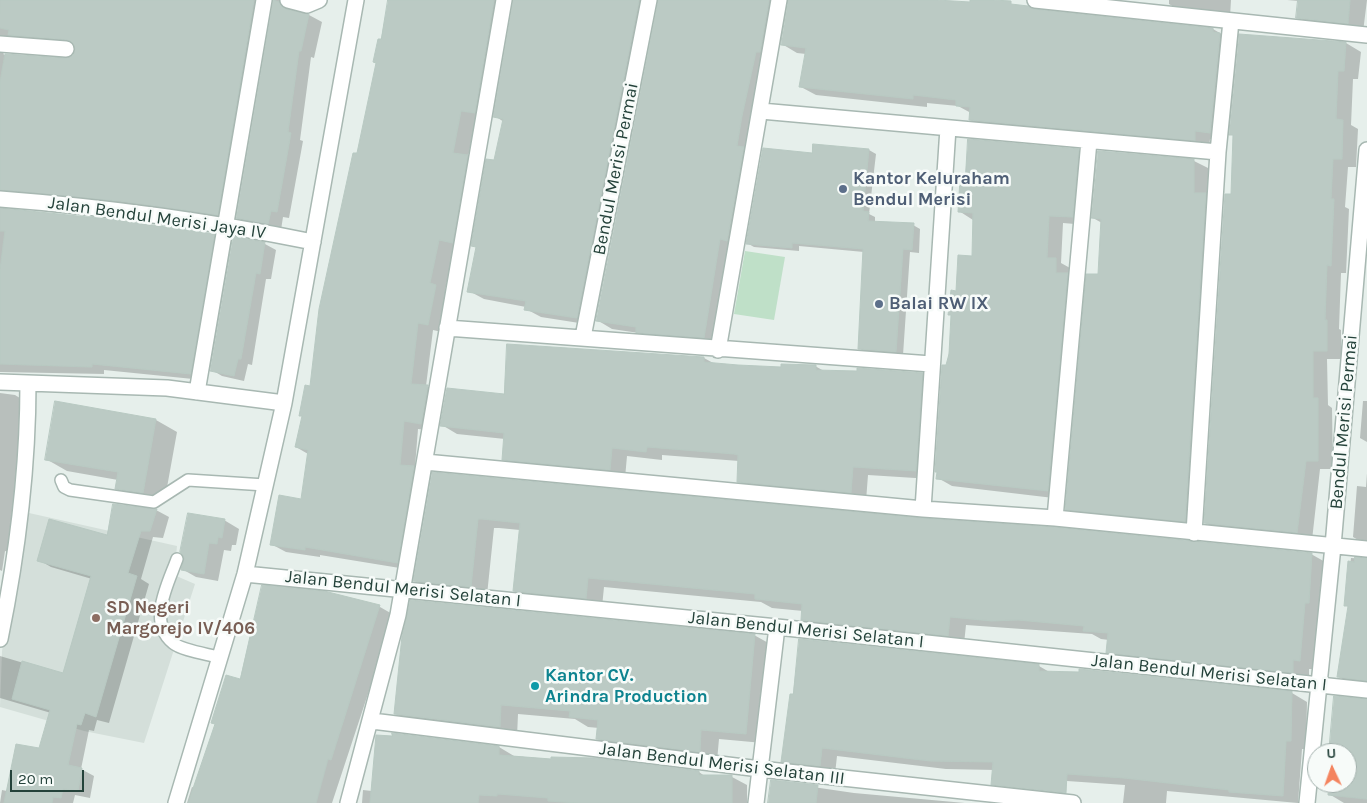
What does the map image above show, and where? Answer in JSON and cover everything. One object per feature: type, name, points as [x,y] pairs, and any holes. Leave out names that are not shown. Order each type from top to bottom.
[{"type":"street","points":[[197,392],[264,0]]},
{"type":"street","points":[[288,0],[307,5],[318,0]]},
{"type":"street","points":[[176,803],[218,657],[245,574],[284,403],[356,0]]},
{"type":"street","points":[[348,803],[372,721],[398,615],[504,0]]},
{"type":"street","name":"Bendul Merisi Permai","points":[[583,337],[649,0]]},
{"type":"street","points":[[718,350],[779,0]]},
{"type":"street","points":[[1035,0],[1367,35]]},
{"type":"street","points":[[1194,533],[1218,152],[1231,21]]},
{"type":"street","points":[[0,44],[66,49]]},
{"type":"street","points":[[761,111],[1218,152]]},
{"type":"street","points":[[923,509],[931,364],[948,128]]},
{"type":"street","points":[[1055,518],[1089,141]]},
{"type":"street","name":"Bendul Merisi Permai","points":[[1307,803],[1333,546],[1367,150]]},
{"type":"street","name":"Jalan Bendul Merisi Jaya IV","points":[[0,199],[84,206],[225,225],[313,242]]},
{"type":"street","points":[[447,328],[583,337],[718,350],[931,364]]},
{"type":"street","points":[[0,382],[167,388],[284,403]]},
{"type":"street","points":[[0,639],[14,563],[28,431],[28,383]]},
{"type":"street","points":[[425,462],[923,509],[1055,518],[1367,549]]},
{"type":"street","name":"Jalan Bendul Merisi Selatan I","points":[[245,574],[777,627],[1367,690]]},
{"type":"street","points":[[756,803],[777,627]]},
{"type":"street","name":"Jalan Bendul Merisi Selatan III","points":[[372,721],[760,769],[1073,803]]},
{"type":"lane","points":[[61,480],[64,487],[70,490],[154,502],[188,480],[265,485]]},
{"type":"lane","points":[[177,559],[160,607],[161,627],[174,644],[218,657]]},
{"type":"shaded area","name":"SD Negeri Margorejo IV/406","points":[[29,513],[177,546],[174,575],[195,584],[144,743],[84,731],[0,707],[2,651]]},
{"type":"green space","points":[[745,251],[785,257],[774,320],[734,314]]},
{"type":"building","points":[[0,0],[254,0],[218,215],[119,201],[0,190],[0,82],[5,54],[66,58],[73,55],[75,49],[72,42],[67,40],[8,35],[9,30],[0,28]]},
{"type":"building","points":[[273,0],[279,2],[286,9],[309,14],[301,51],[299,51],[288,132],[291,133],[277,212],[271,211],[268,224],[236,218]]},
{"type":"building","points":[[388,0],[494,0],[475,113],[461,111],[453,153],[468,155],[453,243],[439,240],[430,283],[436,285],[428,325],[418,323],[411,384],[428,385],[421,424],[404,421],[400,465],[414,466],[398,563],[305,547],[305,550],[270,545],[279,495],[301,499],[308,450],[295,447],[302,416],[299,416],[305,385],[310,386],[319,309],[353,153],[357,153],[376,63],[373,62],[378,39],[381,39]]},
{"type":"building","points":[[513,0],[639,0],[577,318],[524,310],[526,301],[467,292],[476,247],[471,246],[486,159],[494,160],[503,119],[493,117]]},
{"type":"building","points":[[658,0],[769,0],[760,52],[756,52],[742,116],[737,146],[744,147],[727,241],[720,239],[704,338],[636,333],[636,327],[596,321]]},
{"type":"building","points":[[788,0],[1011,1],[1011,4],[1028,6],[1034,9],[1213,28],[1213,32],[1220,33],[1210,133],[1195,131],[1195,141],[969,120],[970,107],[956,106],[956,100],[913,95],[913,99],[799,87],[806,48],[781,45]]},
{"type":"building","points":[[1298,0],[1350,0],[1348,24],[1296,18]]},
{"type":"building","points":[[1239,34],[1346,42],[1344,71],[1338,71],[1336,119],[1343,120],[1342,159],[1333,159],[1331,199],[1334,199],[1331,266],[1327,265],[1325,320],[1327,320],[1327,351],[1313,351],[1313,398],[1318,398],[1318,461],[1306,461],[1297,533],[1204,523],[1225,194],[1231,194],[1233,135],[1229,135]]},
{"type":"building","points":[[968,139],[1079,149],[1073,217],[1049,216],[1047,258],[1056,258],[1056,273],[1068,273],[1048,491],[936,479],[942,365],[946,365],[949,354],[951,315],[948,315],[951,290],[956,291],[958,255],[972,256],[973,213],[958,212],[960,179],[965,179]]},
{"type":"building","points":[[813,144],[869,149],[863,211],[869,212],[868,221],[914,223],[912,250],[903,249],[896,352],[858,349],[863,249],[792,243],[792,248],[746,244],[763,148],[812,153]]},
{"type":"building","points":[[1098,151],[1194,159],[1194,193],[1206,193],[1185,522],[1065,510],[1086,274],[1098,274],[1101,219],[1091,218]]},
{"type":"building","points":[[0,208],[117,220],[215,234],[191,374],[92,364],[92,367],[0,364],[0,270],[5,231],[0,231]]},
{"type":"building","points":[[233,237],[265,242],[260,274],[256,273],[241,359],[238,359],[234,376],[210,371]]},
{"type":"building","points":[[507,344],[704,357],[704,362],[738,365],[781,367],[781,364],[816,365],[816,370],[857,371],[857,368],[923,373],[916,471],[853,467],[851,493],[737,482],[738,455],[734,454],[647,447],[646,452],[612,448],[610,470],[502,460],[504,433],[440,426],[447,388],[504,394]]},
{"type":"building","points":[[55,401],[156,419],[143,493],[115,489],[118,472],[45,460]]},
{"type":"building","points":[[432,472],[922,518],[1054,527],[1312,553],[1309,603],[1305,603],[1300,661],[1293,660],[1293,673],[1106,653],[1108,633],[1083,631],[1084,626],[1018,620],[992,621],[950,617],[948,636],[801,620],[802,604],[755,599],[755,594],[588,578],[586,599],[513,591],[520,523],[482,519],[478,519],[471,587],[413,581]]},
{"type":"building","points":[[113,504],[157,509],[150,531],[141,531],[128,573],[137,576],[96,717],[85,713],[81,725],[77,724],[68,765],[82,768],[78,791],[63,789],[61,798],[53,797],[52,803],[4,803],[16,744],[39,748],[50,710],[12,699],[22,661],[63,673],[91,576],[37,561],[49,519],[107,535]]},
{"type":"building","points":[[188,513],[225,519],[222,538],[218,537],[217,544],[209,543],[204,574],[181,570],[184,558],[180,552]]},
{"type":"building","points":[[1355,557],[1367,558],[1367,681],[1337,677],[1348,606],[1344,606],[1348,561],[1354,562]]},
{"type":"building","points":[[262,585],[324,591],[380,605],[331,760],[328,759],[316,803],[188,803],[215,724],[211,723],[226,675],[240,679]]},
{"type":"building","points":[[410,600],[755,634],[746,734],[701,730],[700,752],[596,739],[598,720],[569,717],[570,711],[501,705],[500,727],[394,714],[402,636]]},
{"type":"building","points":[[799,639],[1039,664],[1039,671],[1079,672],[1079,669],[1292,691],[1291,741],[1286,741],[1283,796],[1229,792],[1229,790],[1124,778],[1067,774],[1066,793],[991,785],[993,762],[930,761],[822,748],[820,766],[781,762],[790,694],[793,694]]},
{"type":"building","points":[[1334,696],[1367,699],[1367,799],[1328,795],[1328,793],[1357,793],[1357,743],[1330,743]]},
{"type":"building","points":[[392,733],[499,746],[499,755],[551,759],[551,757],[595,758],[699,771],[699,775],[732,775],[732,803],[578,803],[548,801],[548,798],[497,794],[497,796],[479,795],[478,803],[370,803],[376,735],[392,736]]},
{"type":"building","points":[[771,780],[818,785],[816,803],[768,803]]},
{"type":"place","name":"Kantor Keluraham Bendul Merisi","points":[[843,189]]},
{"type":"place","name":"Balai RW IX","points":[[879,304]]},
{"type":"place","name":"SD Negeri Margorejo IV/406","points":[[96,618]]},
{"type":"place","name":"Kantor CV. Arindra Production","points":[[535,686]]}]
